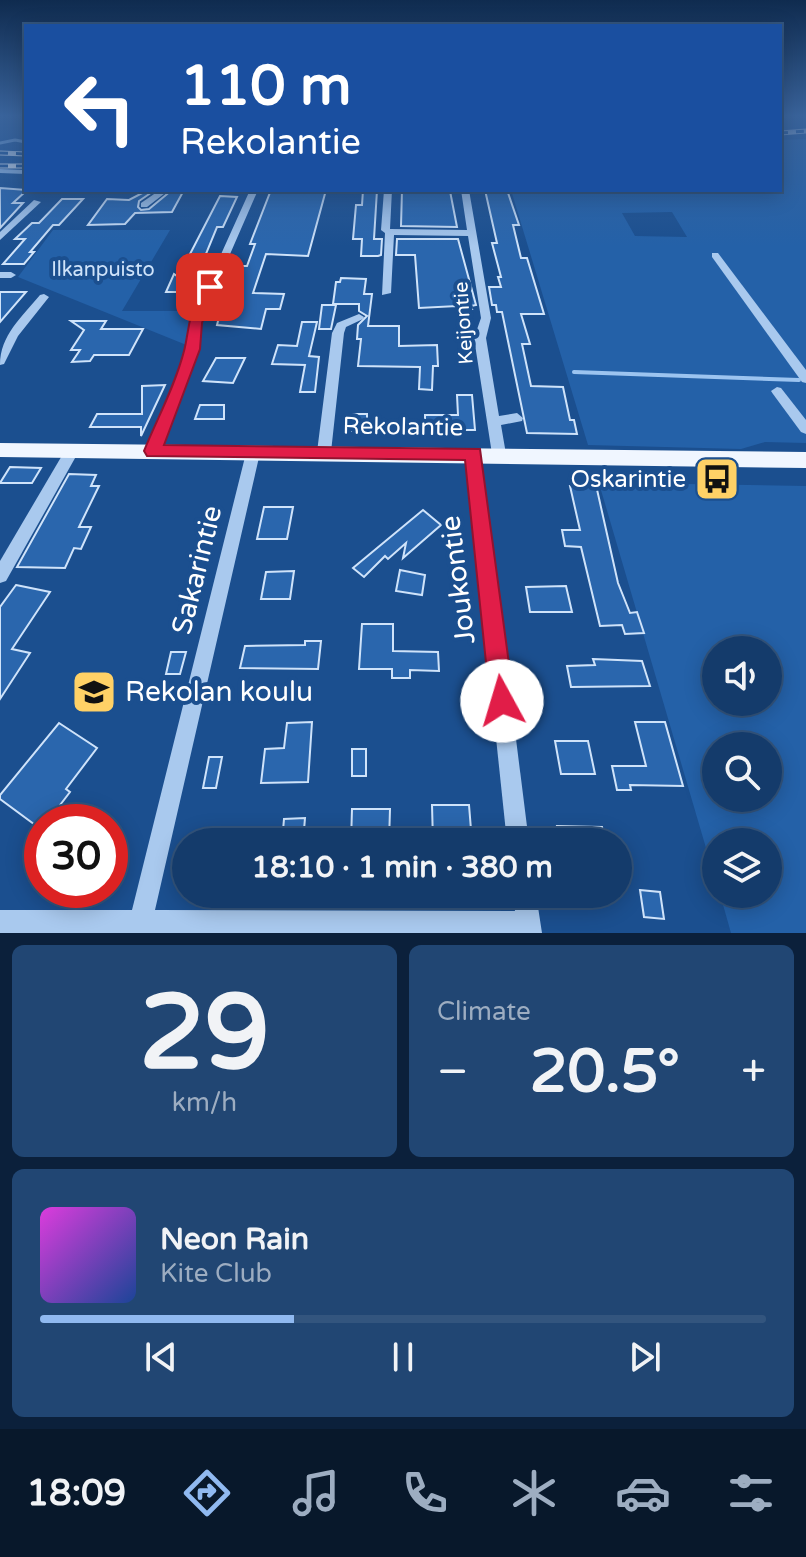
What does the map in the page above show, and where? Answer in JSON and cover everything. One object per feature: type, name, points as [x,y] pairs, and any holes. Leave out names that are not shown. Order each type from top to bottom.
[{"type":"main road","name":"Rekolantie","points":[[0,450],[806,460]]},
{"type":"street","points":[[0,171],[24,172]]},
{"type":"street","points":[[144,205],[162,192]]},
{"type":"street","points":[[153,451],[193,349],[195,323],[253,192]]},
{"type":"street","points":[[388,192],[385,230],[472,233]]},
{"type":"street","name":"Keijontie","points":[[465,192],[486,318],[480,338],[499,454]]},
{"type":"street","points":[[0,237],[37,202]]},
{"type":"street","points":[[386,293],[390,232]]},
{"type":"street","points":[[715,255],[806,379]]},
{"type":"street","points":[[0,361],[28,308],[44,297]]},
{"type":"street","points":[[324,452],[338,333],[341,325],[359,317]]},
{"type":"street","points":[[777,391],[806,429]]},
{"type":"street","points":[[494,421],[517,418]]},
{"type":"street","points":[[0,576],[72,451]]},
{"type":"street","name":"Sakarintie","points":[[139,929],[253,453]]},
{"type":"street","name":"Joukontie","points":[[473,454],[516,828]]},
{"type":"street","points":[[0,922],[139,929],[529,928],[526,908]]},
{"type":"green space","points":[[782,160],[806,160],[806,443],[765,442],[741,449],[588,445],[512,192],[782,192]],"holes":[[[672,212],[687,237],[635,236],[622,213]]]},
{"type":"green space","name":"Ilkanpuisto","points":[[53,230],[170,230],[122,311],[197,311],[189,346],[18,277]]},
{"type":"green space","points":[[596,473],[687,484],[806,486],[806,933],[731,933],[724,908],[782,908],[782,828],[702,828],[702,834]]},
{"type":"building","points":[[0,188],[24,190],[13,203],[23,203],[0,228]]},
{"type":"building","points":[[144,192],[152,192],[139,201],[141,210],[149,209],[170,192],[183,192],[172,212],[135,213],[125,224],[88,225],[107,199],[129,200]]},
{"type":"building","points":[[270,192],[325,192],[308,256],[266,254],[253,293],[284,294],[280,309],[266,309],[261,329],[217,325],[223,301],[229,301],[242,266],[247,266],[255,244],[250,244]]},
{"type":"building","points":[[363,192],[377,192],[374,239],[382,239],[381,255],[361,256],[362,239],[353,239],[356,205],[362,205]]},
{"type":"building","points":[[402,192],[450,192],[457,227],[401,226]]},
{"type":"building","points":[[485,192],[508,192],[519,225],[513,225],[521,258],[527,258],[544,314],[521,314],[530,344],[522,344],[531,386],[563,387],[570,420],[574,420],[577,434],[527,433],[502,312],[497,312],[496,305],[492,305],[489,287],[501,287],[492,243],[497,243]]},
{"type":"building","points":[[220,196],[237,197],[223,227],[217,227],[201,266],[197,266],[185,292],[166,292],[174,274],[177,276],[189,256]]},
{"type":"building","points":[[62,199],[83,199],[59,225],[53,225],[24,264],[3,264],[25,239],[15,239],[32,223],[39,223]]},
{"type":"building","points":[[397,239],[458,239],[476,305],[471,306],[472,309],[458,309],[457,306],[419,308],[415,255],[396,255]]},
{"type":"building","points":[[341,278],[366,279],[364,294],[372,294],[368,326],[399,326],[399,346],[437,345],[438,366],[433,366],[432,390],[419,389],[420,367],[358,366],[361,339],[357,339],[358,325],[367,316],[359,311],[359,304],[333,304],[336,282],[340,282]]},
{"type":"building","points":[[0,292],[26,292],[0,322]]},
{"type":"building","points":[[322,305],[336,305],[331,329],[319,329]]},
{"type":"building","points":[[71,321],[106,321],[101,329],[143,329],[129,355],[94,355],[90,361],[72,362],[80,350],[71,350],[84,330]]},
{"type":"building","points":[[302,322],[317,322],[309,356],[319,357],[315,392],[300,392],[305,365],[272,364],[278,345],[297,346]]},
{"type":"building","points":[[216,358],[245,358],[233,383],[203,381]]},
{"type":"building","points":[[165,385],[141,436],[141,427],[90,427],[97,414],[142,414],[142,386]]},
{"type":"building","points":[[457,395],[472,395],[475,430],[464,430],[464,435],[425,434],[425,415],[458,415]]},
{"type":"building","points":[[200,405],[224,405],[224,419],[195,419]]},
{"type":"building","points":[[349,414],[367,414],[367,431],[348,431]]},
{"type":"building","points":[[10,467],[41,468],[32,483],[0,483]]},
{"type":"building","points":[[69,474],[96,475],[91,486],[99,486],[79,527],[91,527],[81,549],[74,548],[65,568],[17,567]]},
{"type":"building","points":[[596,485],[618,583],[630,613],[637,612],[644,633],[625,634],[622,625],[600,626],[581,547],[565,546],[562,530],[580,530],[570,486]]},
{"type":"building","points":[[264,507],[293,507],[287,539],[257,539]]},
{"type":"building","points":[[423,510],[441,525],[403,558],[406,543],[388,559],[385,556],[364,577],[353,568]]},
{"type":"building","points":[[400,570],[425,575],[422,595],[396,591]]},
{"type":"building","points":[[294,571],[290,599],[261,599],[266,572]]},
{"type":"building","points":[[16,585],[50,592],[12,649],[30,653],[0,699],[0,607]]},
{"type":"building","points":[[566,586],[572,612],[530,612],[526,587]]},
{"type":"building","points":[[362,624],[393,624],[393,651],[438,652],[439,671],[410,670],[410,678],[392,678],[392,669],[359,669]]},
{"type":"building","points":[[305,641],[321,641],[318,669],[240,668],[245,646],[305,645]]},
{"type":"building","points":[[171,652],[186,652],[180,674],[166,674]]},
{"type":"building","points":[[593,659],[642,661],[650,686],[571,687],[567,666],[595,665]]},
{"type":"building","points":[[312,722],[308,782],[261,783],[265,749],[284,748],[287,723]]},
{"type":"building","points":[[635,722],[665,722],[683,786],[630,785],[631,790],[617,790],[612,766],[646,766]]},
{"type":"building","points":[[59,723],[97,748],[66,789],[70,792],[61,804],[24,804],[24,817],[0,799],[0,795]]},
{"type":"building","points":[[555,741],[588,741],[595,774],[561,774]]},
{"type":"building","points":[[352,749],[366,749],[366,776],[352,776]]},
{"type":"building","points":[[209,757],[222,757],[216,788],[203,788]]},
{"type":"building","points":[[432,805],[469,805],[471,828],[433,828]]},
{"type":"building","points":[[352,809],[390,809],[389,828],[351,828]]},
{"type":"building","points":[[305,818],[304,828],[283,828],[284,819]]},
{"type":"building","points":[[557,826],[602,828],[557,828]]},
{"type":"building","points":[[640,890],[660,892],[664,919],[644,917]]},
{"type":"waterway","points":[[574,372],[799,380]]},
{"type":"railway","points":[[0,166],[24,166]]},
{"type":"place","name":"Oskarintie","points":[[717,479]]},
{"type":"place","name":"Rekolan koulu","points":[[94,692]]},
{"type":"route","points":[[210,287],[195,323],[193,349],[153,451],[473,454],[502,701]]}]
